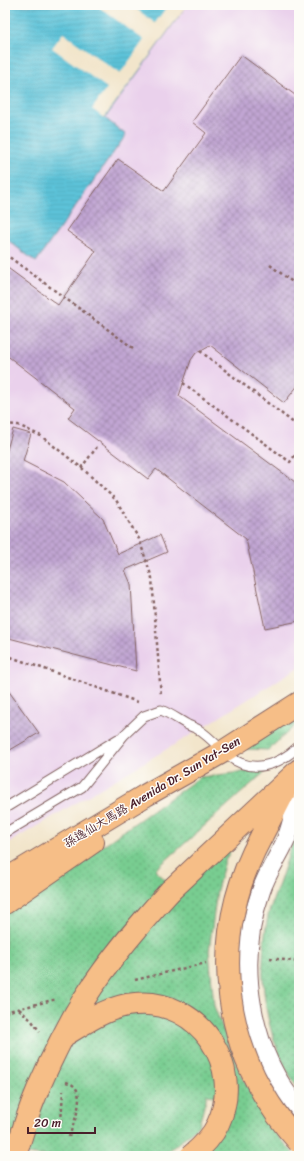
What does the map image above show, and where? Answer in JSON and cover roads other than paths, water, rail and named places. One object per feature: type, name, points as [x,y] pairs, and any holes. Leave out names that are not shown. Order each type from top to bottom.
[{"type":"main road","name":"孫逸仙大馬路 Avenida Dr. Sun Yat-Sen","points":[[5,880],[146,795],[224,751],[299,703]]},
{"type":"main road","points":[[5,903],[224,751]]},
{"type":"main road","points":[[297,780],[261,837],[251,856],[232,916],[228,957],[230,999],[239,1040],[255,1079],[276,1115],[299,1142]]},
{"type":"main road","points":[[15,1155],[32,1105],[52,1058],[76,1013],[104,970],[135,929],[170,891],[297,780]]},
{"type":"main road","points":[[63,1036],[108,1011],[121,1006],[135,1004],[162,1006],[186,1016],[197,1024],[207,1034],[220,1058],[226,1084],[223,1111],[214,1130],[202,1147],[191,1156]]},
{"type":"street","points":[[297,780],[285,842],[267,875],[260,892],[251,929],[248,966],[251,1004],[261,1041],[276,1075],[299,1109]]},
{"type":"lane","points":[[5,833],[82,787],[124,735],[144,716],[162,710],[199,730],[237,761],[248,765],[261,766],[281,761],[288,757],[299,746]]},
{"type":"lane","points":[[5,808],[124,735]]},
{"type":"water","points":[[5,5],[187,5],[105,118],[126,135],[36,262],[5,238]]}]
